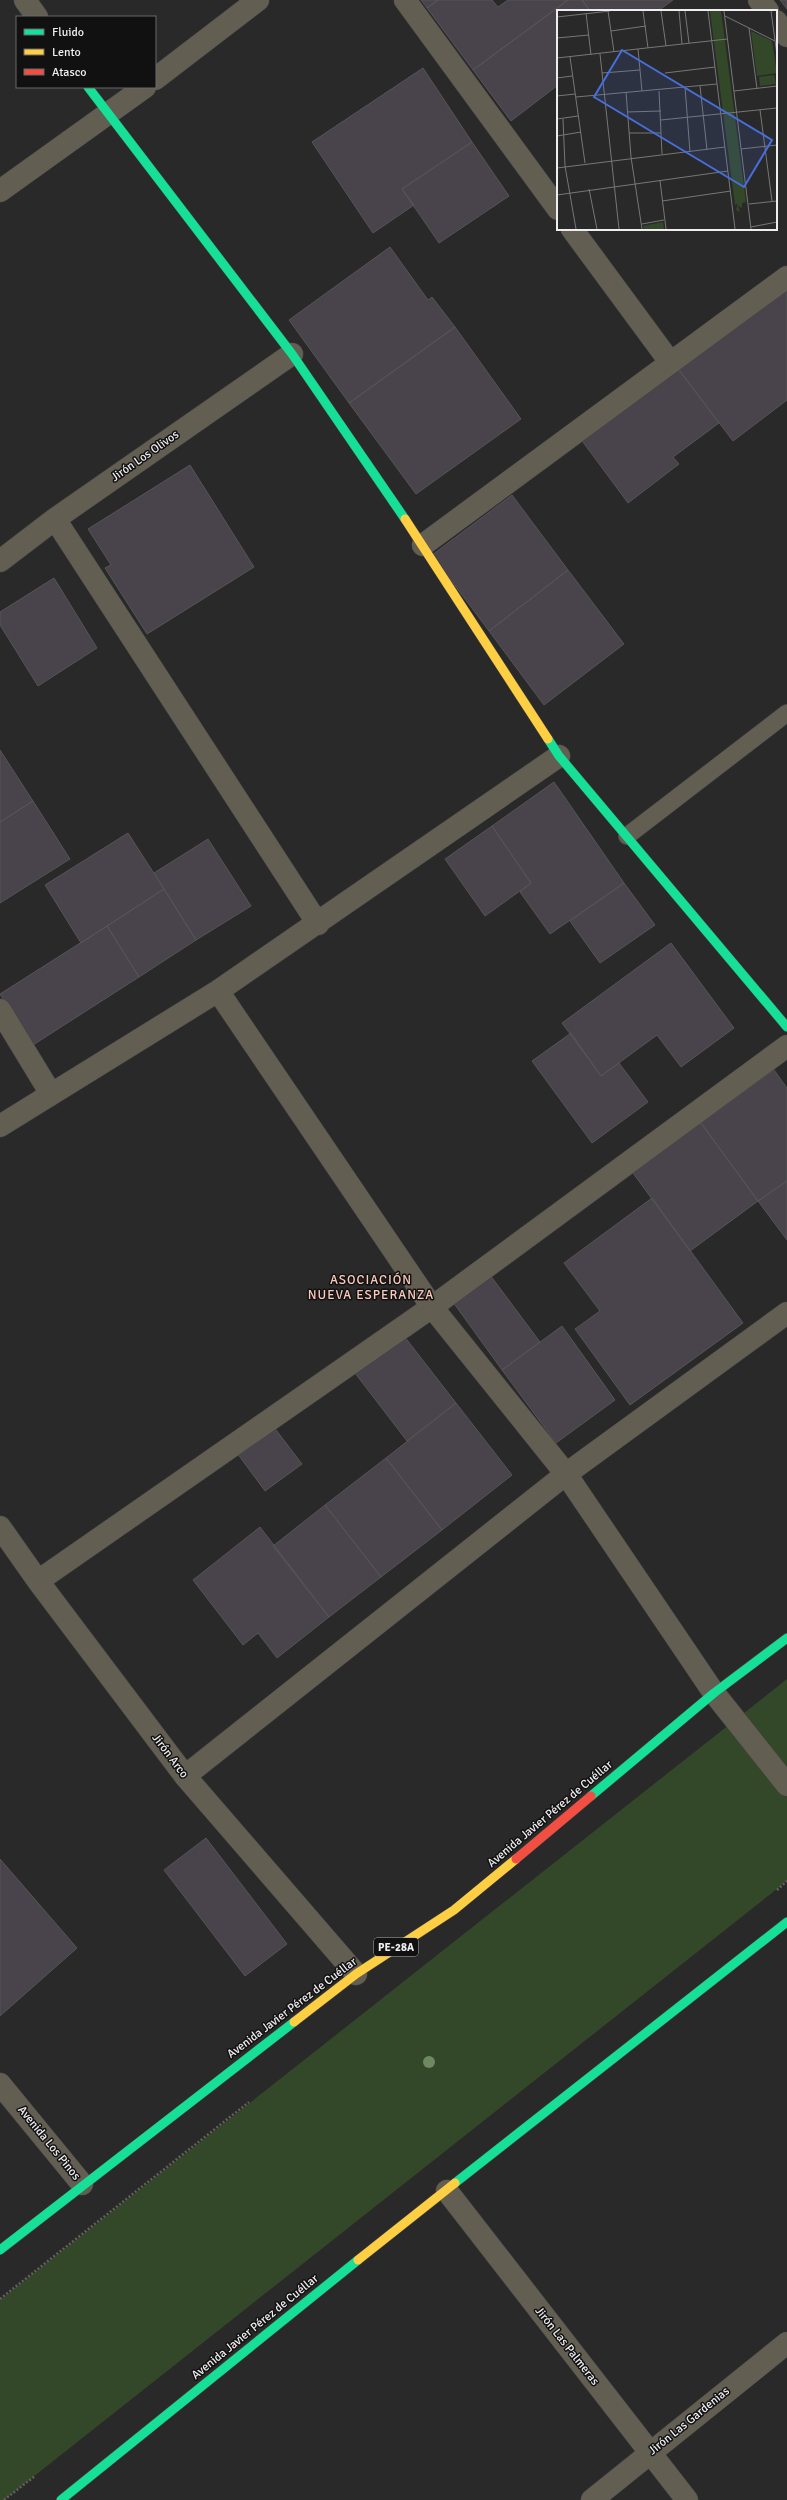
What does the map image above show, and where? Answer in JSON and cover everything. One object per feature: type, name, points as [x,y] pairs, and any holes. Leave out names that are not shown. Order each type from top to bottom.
[{"type":"main road","points":[[89,88],[292,354],[423,545],[560,756],[787,1027]]},
{"type":"main road","name":"Avenida Javier Pérez de Cuéllar","points":[[0,2250],[82,2184],[356,1974],[454,1910],[714,1693],[787,1638]]},
{"type":"main road","name":"Avenida Javier Pérez de Cuéllar","points":[[61,2500],[269,2330],[787,1922]]},
{"type":"street","points":[[25,0],[37,16]]},
{"type":"street","points":[[156,78],[258,0]]},
{"type":"street","points":[[405,0],[557,208]]},
{"type":"street","points":[[759,0],[767,10]]},
{"type":"street","points":[[777,22],[787,36]]},
{"type":"street","points":[[0,191],[109,115],[144,88]]},
{"type":"street","points":[[573,230],[670,362]]},
{"type":"street","points":[[423,545],[787,276]]},
{"type":"street","name":"Jirón Los Olivos","points":[[0,561],[54,519],[292,354]]},
{"type":"street","points":[[54,519],[318,924]]},
{"type":"street","points":[[0,1126],[218,992],[560,756]]},
{"type":"street","points":[[218,992],[432,1307],[566,1474],[714,1693],[787,1785]]},
{"type":"street","points":[[0,1010],[51,1094]]},
{"type":"street","points":[[38,1580],[432,1307],[787,1046]]},
{"type":"street","points":[[185,1776],[566,1474],[787,1313]]},
{"type":"street","name":"Jirón Arco","points":[[0,1527],[185,1776],[356,1974]]},
{"type":"street","name":"Avenida Los Pinos","points":[[0,2084],[82,2184]]},
{"type":"street","name":"Jirón Las Palmeras","points":[[447,2191],[687,2500]]},
{"type":"street","name":"Jirón Las Gardenias","points":[[592,2500],[787,2343]]},
{"type":"lane","points":[[628,836],[787,713]]},
{"type":"green space","points":[[787,1679],[787,1881],[4,2500],[0,2500],[0,2300]]},
{"type":"building","points":[[421,0],[438,0],[427,8]]},
{"type":"building","points":[[438,0],[492,0],[498,7],[508,0],[568,0],[473,70],[427,8]]},
{"type":"building","points":[[568,0],[582,0],[589,10],[557,10],[557,86],[511,121],[473,70]]},
{"type":"building","points":[[582,0],[673,0],[659,10],[589,10]]},
{"type":"building","points":[[780,0],[787,0],[787,9]]},
{"type":"building","points":[[423,68],[472,142],[402,189],[414,205],[373,233],[312,142]]},
{"type":"building","points":[[472,142],[509,196],[439,243],[402,189]]},
{"type":"building","points":[[390,247],[428,300],[432,297],[455,327],[349,403],[289,320]]},
{"type":"building","points":[[787,283],[787,400],[733,441],[676,366]]},
{"type":"building","points":[[455,327],[521,419],[416,494],[349,403]]},
{"type":"building","points":[[676,366],[719,423],[673,457],[679,464],[628,503],[580,438]]},
{"type":"building","points":[[190,465],[254,567],[147,634],[105,568],[111,565],[88,529]]},
{"type":"building","points":[[512,495],[568,570],[489,631],[432,555]]},
{"type":"building","points":[[568,570],[624,644],[544,705],[489,631]]},
{"type":"building","points":[[54,578],[97,648],[38,686],[0,625],[0,612]]},
{"type":"building","points":[[0,750],[33,801],[0,822]]},
{"type":"building","points":[[554,782],[624,883],[550,934],[520,892],[531,883],[492,826]]},
{"type":"building","points":[[33,801],[70,859],[0,903],[0,822]]},
{"type":"building","points":[[492,826],[531,883],[485,916],[445,859]]},
{"type":"building","points":[[128,833],[164,889],[81,943],[45,885]]},
{"type":"building","points":[[208,839],[251,906],[196,940],[154,873]]},
{"type":"building","points":[[624,883],[655,925],[600,963],[570,921]]},
{"type":"building","points":[[164,889],[196,940],[139,977],[107,926]]},
{"type":"building","points":[[107,926],[139,977],[33,1045],[0,994]]},
{"type":"building","points":[[671,943],[734,1028],[681,1067],[657,1035],[601,1076],[562,1023]]},
{"type":"building","points":[[571,1033],[601,1076],[619,1063],[648,1102],[592,1143],[532,1061]]},
{"type":"building","points":[[774,1070],[787,1088],[787,1181],[758,1201],[701,1123]]},
{"type":"building","points":[[701,1123],[758,1201],[690,1251],[633,1173]]},
{"type":"building","points":[[787,1181],[787,1240],[758,1201]]},
{"type":"building","points":[[652,1198],[743,1323],[630,1405],[575,1329],[600,1311],[564,1263]]},
{"type":"building","points":[[490,1275],[540,1342],[502,1370],[453,1302]]},
{"type":"building","points":[[562,1326],[615,1400],[556,1443],[502,1370]]},
{"type":"building","points":[[404,1336],[456,1403],[407,1441],[355,1373]]},
{"type":"building","points":[[456,1403],[512,1475],[442,1530],[386,1458]]},
{"type":"building","points":[[273,1426],[302,1464],[265,1491],[237,1453]]},
{"type":"building","points":[[386,1458],[442,1530],[381,1577],[325,1505]]},
{"type":"building","points":[[325,1505],[381,1577],[329,1617],[273,1546]]},
{"type":"building","points":[[260,1527],[329,1617],[277,1658],[258,1633],[243,1645],[193,1580]]},
{"type":"building","points":[[206,1838],[287,1944],[245,1976],[164,1870]]},
{"type":"building","points":[[0,1859],[77,1948],[0,2016]]},
{"type":"traffic: fast","points":[[89,88],[292,354],[405,519]]},
{"type":"traffic: fast","points":[[548,739],[559,756],[787,1027]]},
{"type":"traffic: fast","points":[[591,1796],[714,1693],[787,1638]]},
{"type":"traffic: fast","points":[[455,2183],[787,1922]]},
{"type":"traffic: fast","points":[[0,2250],[294,2022]]},
{"type":"traffic: fast","points":[[61,2500],[358,2260]]},
{"type":"traffic: slow","points":[[405,519],[548,739]]},
{"type":"traffic: slow","points":[[294,2022],[356,1974],[454,1910],[516,1859]]},
{"type":"traffic: slow","points":[[358,2260],[455,2183]]},
{"type":"traffic: jam","points":[[516,1859],[591,1796]]},
{"type":"district","name":"ASOCIACIÓN NUEVA ESPERANZA","points":[[371,1288]]}]
